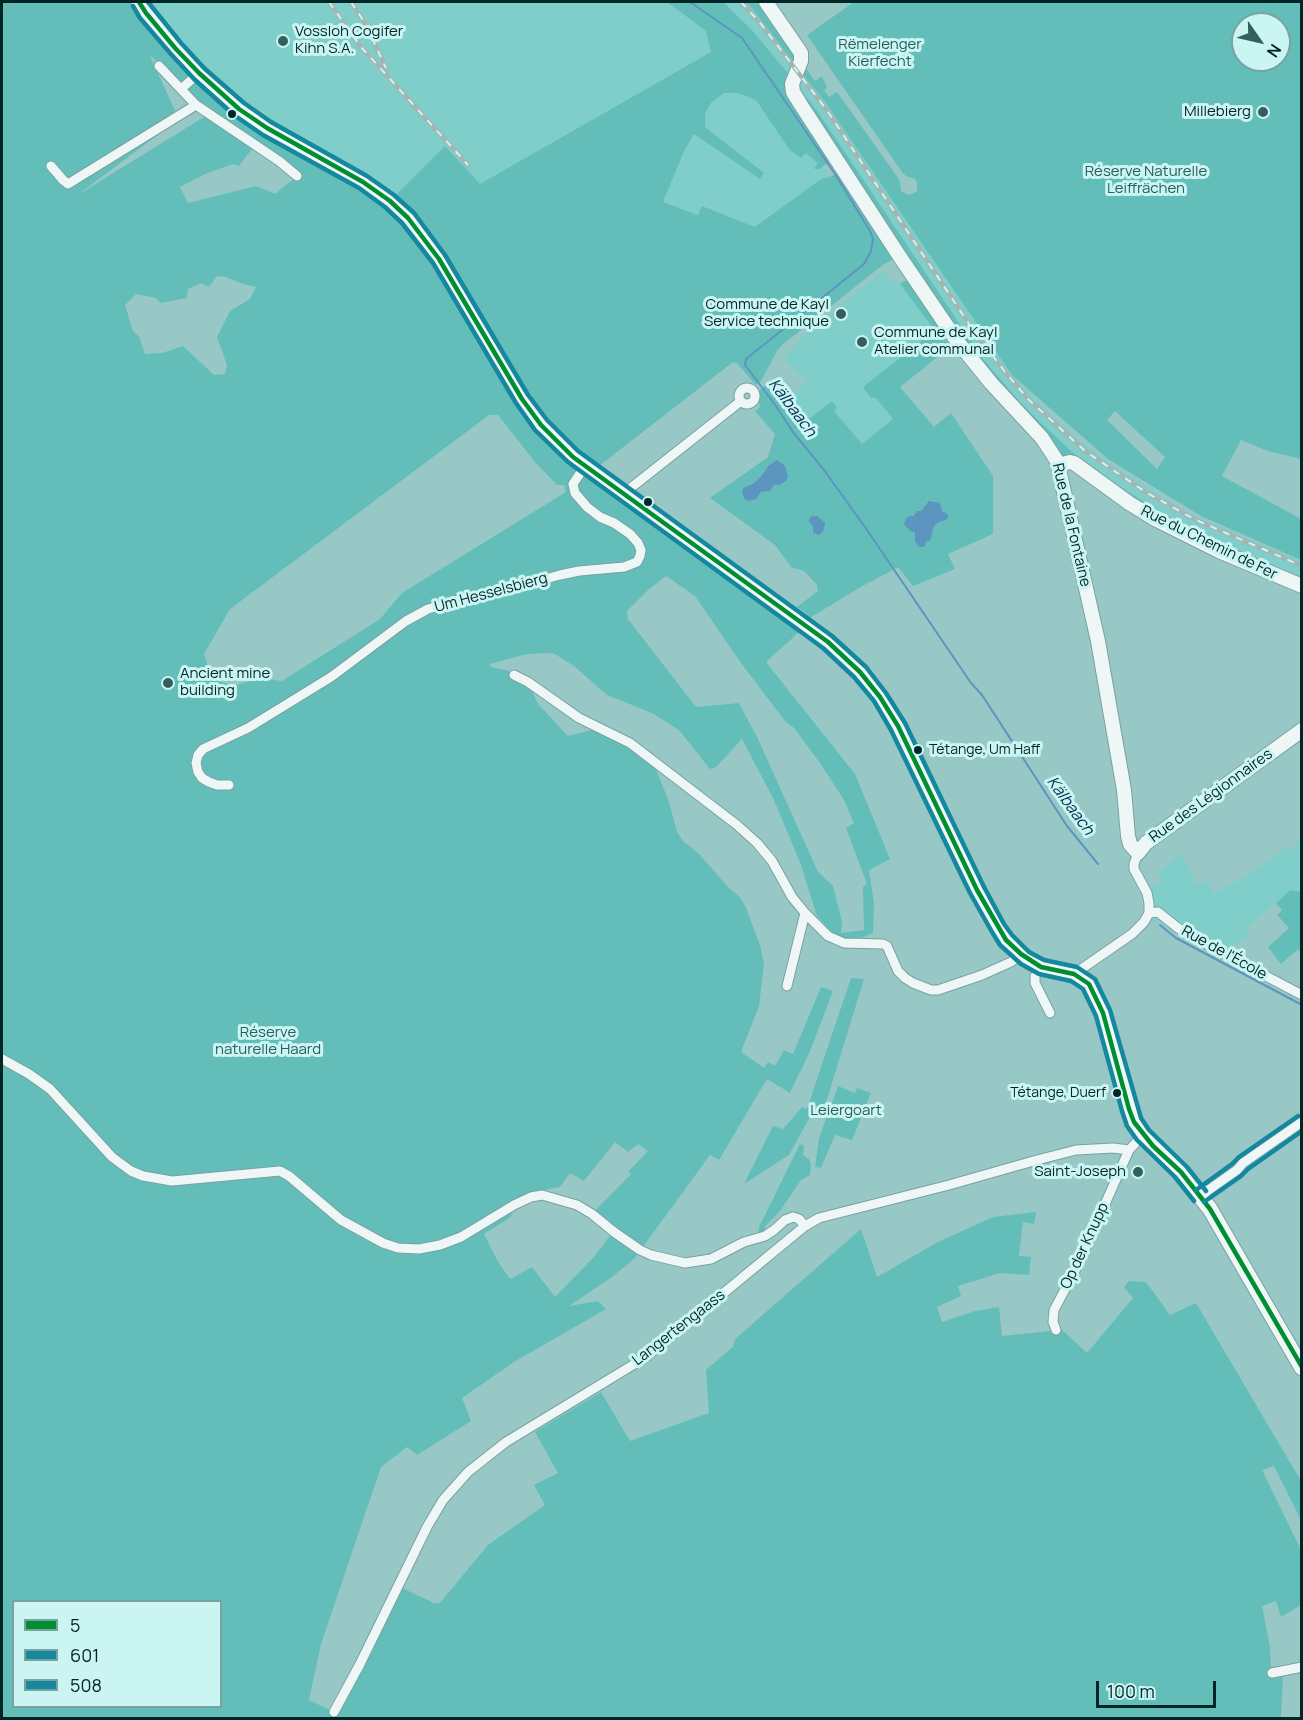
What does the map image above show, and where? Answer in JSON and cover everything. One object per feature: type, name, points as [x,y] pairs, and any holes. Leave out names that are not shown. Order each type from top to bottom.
[{"type":"main road","points":[[139,2],[175,48],[239,109],[267,128],[363,182],[390,201],[408,218],[440,259],[522,399],[542,425],[573,457],[828,642],[860,672],[880,697],[898,726],[977,890],[1006,940],[1021,954],[1041,967],[1074,974],[1089,984],[1103,1012],[1134,1122],[1143,1135],[1181,1172],[1200,1196],[1223,1231],[1302,1368]]},
{"type":"main road","name":"Rue de la Fontaine","points":[[766,2],[799,48],[801,61],[792,84],[793,92],[801,105],[957,341],[1042,438],[1058,465],[1098,641],[1124,790],[1128,836],[1130,844],[1138,853]]},
{"type":"main road","name":"Rue du Chemin de Fer","points":[[1058,465],[1074,463],[1155,519],[1220,551],[1302,586]]},
{"type":"main road","name":"Rue des Légionnaires","points":[[1138,853],[1146,843],[1302,730]]},
{"type":"street","points":[[159,66],[196,105],[279,161],[297,176]]},
{"type":"street","points":[[182,89],[199,73]]},
{"type":"street","points":[[51,166],[69,184],[196,105]]},
{"type":"street","points":[[624,494],[741,401]]},
{"type":"street","name":"Um Hesselsbierg","points":[[229,785],[217,785],[202,778],[196,763],[198,755],[204,749],[248,728],[331,677],[406,621],[428,609],[451,602],[560,575],[624,567],[637,562],[640,550],[638,543],[630,534],[614,522],[593,512],[574,493],[573,484],[585,466]]},
{"type":"street","points":[[514,675],[528,682],[579,718],[630,742],[737,825],[772,861],[792,897],[828,936],[844,943],[887,946],[894,964],[904,978],[932,990],[982,975],[1011,962],[1021,954]]},
{"type":"street","name":"Rue des Légionnaires","points":[[1138,853],[1134,869],[1147,893],[1149,913]]},
{"type":"street","name":"Rue de l'École","points":[[1149,913],[1158,912],[1178,928],[1302,995]]},
{"type":"street","points":[[786,986],[805,913]]},
{"type":"street","points":[[1074,974],[1132,934],[1149,913]]},
{"type":"street","points":[[1041,967],[1035,976],[1035,983],[1050,1013]]},
{"type":"street","points":[[2,1059],[50,1089],[112,1157],[131,1171],[143,1176],[172,1181],[280,1171],[290,1176],[341,1220],[398,1248],[419,1249],[440,1245],[461,1237],[514,1204],[542,1195],[577,1205],[640,1250],[685,1263],[711,1259],[744,1242],[765,1236],[792,1217],[799,1219],[805,1226]]},
{"type":"street","points":[[1200,1196],[1302,1122]]},
{"type":"street","name":"Op der Knupp","points":[[1056,1330],[1053,1322],[1054,1310],[1078,1265],[1129,1150],[1143,1135]]},
{"type":"street","name":"Langertengaass","points":[[334,1712],[427,1527],[443,1500],[468,1472],[506,1442],[646,1357],[805,1226],[819,1218],[1076,1150],[1113,1148],[1129,1150]]},
{"type":"street","points":[[1272,1673],[1302,1667]]},
{"type":"shaded area","points":[[139,2],[667,2],[706,31],[712,51],[480,185],[390,201],[239,109]]},
{"type":"shaded area","points":[[723,2],[747,2],[751,5],[825,102],[1012,375],[1045,409],[1081,442],[1109,463],[1187,512],[1301,561],[1301,578],[1186,527],[1158,511],[1085,464],[1040,422],[983,359],[818,112],[751,29]]},
{"type":"shaded area","points":[[740,80],[806,153],[819,163],[814,168],[822,166],[830,177],[821,179],[755,227],[703,206],[699,215],[662,202],[684,151],[694,134],[760,179],[764,173],[705,127],[705,114],[711,103]]},
{"type":"shaded area","points":[[883,271],[891,283],[896,279],[933,328],[876,398],[894,419],[862,444],[834,411],[832,401],[805,422],[786,400],[807,382],[784,358],[806,333]]},
{"type":"shaded area","points":[[777,460],[785,466],[788,477],[786,481],[774,485],[770,491],[761,492],[756,499],[748,501],[744,498],[743,488],[754,483],[768,466]]},
{"type":"shaded area","points":[[929,501],[940,503],[942,511],[948,517],[934,526],[930,541],[926,541],[925,546],[919,547],[915,541],[915,532],[910,531],[904,524],[906,518],[921,511]]},
{"type":"shaded area","points":[[817,516],[825,523],[824,530],[819,535],[813,533],[813,526],[809,522],[810,517]]},
{"type":"shaded area","points":[[1301,840],[1301,892],[1290,890],[1246,927],[1250,936],[1231,946],[1234,952],[1225,958],[1162,921],[1144,922],[1147,893],[1163,880],[1159,872],[1182,853],[1196,885],[1207,881],[1214,894],[1243,879],[1287,847],[1289,850]]},
{"type":"green space","name":"Réserve naturelle Haard","points":[[2,2],[139,2],[239,109],[390,201],[445,146],[480,184],[711,52],[706,31],[667,2],[723,2],[751,29],[791,77],[831,160],[820,169],[814,169],[818,163],[806,153],[801,158],[789,149],[756,100],[738,93],[724,93],[711,103],[705,114],[705,127],[764,173],[760,179],[694,134],[684,151],[663,202],[698,215],[702,206],[755,227],[821,179],[838,172],[894,259],[884,264],[782,345],[761,381],[756,385],[737,363],[733,362],[586,476],[799,632],[766,662],[855,774],[890,859],[869,870],[874,904],[873,933],[845,940],[834,934],[817,916],[801,865],[774,800],[742,739],[716,767],[710,769],[679,730],[652,713],[607,695],[574,666],[553,653],[527,654],[490,664],[491,667],[506,670],[528,682],[538,704],[568,736],[600,728],[652,759],[669,802],[677,832],[683,841],[700,855],[727,886],[740,897],[760,945],[764,964],[759,1006],[741,1052],[764,1068],[768,1062],[775,1066],[784,1050],[793,1054],[821,987],[833,991],[810,1051],[790,1093],[767,1079],[719,1160],[710,1155],[634,1259],[569,1306],[598,1301],[606,1309],[514,1362],[462,1398],[471,1421],[417,1455],[407,1447],[381,1467],[321,1644],[309,1700],[334,1712],[398,1586],[434,1603],[440,1603],[488,1545],[545,1505],[534,1485],[558,1473],[535,1432],[601,1392],[630,1441],[709,1413],[706,1370],[733,1347],[735,1339],[861,1229],[877,1277],[938,1242],[993,1217],[1036,1212],[1034,1224],[1023,1222],[1019,1256],[1031,1257],[1029,1275],[1000,1273],[958,1286],[961,1296],[937,1307],[942,1322],[975,1311],[999,1307],[1002,1336],[1051,1331],[1058,1326],[1087,1353],[1133,1298],[1124,1287],[1129,1281],[1146,1282],[1170,1315],[1196,1303],[1301,1481],[1301,1520],[1274,1466],[1262,1470],[1301,1550],[1301,1605],[1281,1617],[1276,1601],[1262,1606],[1270,1647],[1271,1670],[1283,1675],[1281,1718],[2,1718]],"holes":[[[149,54],[209,114],[76,196],[179,119]],[[255,145],[297,176],[275,194],[256,186],[188,203],[180,187],[205,174],[233,164],[239,166]],[[217,276],[256,287],[250,299],[230,311],[217,337],[227,365],[225,374],[214,375],[183,346],[162,353],[145,354],[139,336],[133,331],[125,305],[136,294],[156,298],[160,303],[187,298],[188,289],[201,283],[209,287]],[[489,415],[498,415],[535,462],[557,485],[564,485],[566,492],[402,593],[380,619],[282,681],[259,678],[234,686],[212,679],[204,654],[230,609]],[[666,576],[695,596],[741,663],[820,763],[844,800],[854,823],[846,828],[867,884],[863,887],[864,930],[841,933],[842,922],[833,886],[818,872],[758,739],[739,703],[696,707],[628,619],[627,611]],[[615,1142],[628,1152],[638,1144],[648,1151],[628,1172],[631,1174],[592,1214],[613,1232],[593,1258],[555,1297],[532,1267],[510,1279],[484,1234],[511,1217],[514,1205],[532,1192],[560,1187],[570,1173],[584,1181]]]},
{"type":"green space","points":[[747,2],[759,2],[790,46],[797,61],[795,64]]},
{"type":"green space","name":"Réserve Naturelle Leiffrächen","points":[[854,2],[1301,2],[1301,459],[1268,451],[1241,440],[1222,476],[1301,519],[1301,560],[1201,516],[1108,459],[1012,375],[825,102],[801,72],[804,66],[815,81],[822,76],[827,88],[824,90],[829,97],[837,92],[896,175],[901,191],[909,195],[917,191],[915,179],[902,172],[807,35]],"holes":[[[1115,411],[1165,457],[1157,469],[1107,420]]]},
{"type":"green space","points":[[797,85],[818,112],[983,359],[1040,422],[1085,464],[1158,511],[1186,527],[1301,578],[1301,584],[1181,529],[1073,458],[1062,456],[962,340],[798,91]]},
{"type":"green space","points":[[909,281],[950,338],[945,340],[951,346],[900,387],[934,427],[951,413],[993,476],[993,534],[948,554],[955,569],[913,586],[898,567],[808,619],[807,614],[799,608],[794,609],[818,591],[817,585],[804,571],[791,567],[775,545],[710,498],[768,457],[775,434],[755,411],[760,407],[760,390],[777,378],[782,382],[776,387],[805,422],[832,401],[837,408],[834,411],[862,444],[893,419],[876,398],[871,398],[863,387],[930,334],[933,328],[900,284]],"holes":[[[768,466],[770,491],[761,492],[756,499],[749,484],[754,483]]]},
{"type":"green space","points":[[1290,890],[1301,892],[1301,953],[1298,949],[1281,964],[1268,947],[1289,928],[1277,915],[1282,910],[1276,903]]},
{"type":"green space","points":[[851,978],[864,979],[824,1109],[811,1115],[789,1155],[744,1184],[773,1126],[783,1129],[802,1107],[807,1109]]},
{"type":"green space","name":"Leiergoart","points":[[838,1086],[855,1093],[857,1088],[871,1093],[852,1140],[835,1135],[821,1168],[815,1167],[819,1138]]},
{"type":"green space","points":[[800,1144],[804,1146],[803,1155],[809,1159],[811,1165],[810,1175],[801,1180],[780,1211],[765,1226],[765,1236],[758,1238],[759,1227]]},
{"type":"waterway","name":"Kälbaach","points":[[690,2],[742,38],[835,174],[873,239],[871,251],[864,264],[746,359],[745,365],[867,530],[971,683],[982,695],[1067,826],[1098,864]]},
{"type":"waterway","name":"Kälbaach","points":[[1160,925],[1176,938],[1302,1005]]},
{"type":"railway","points":[[329,2],[361,47],[468,165]]},
{"type":"railway","points":[[351,2],[365,23],[386,68]]},
{"type":"railway","points":[[741,2],[761,24],[826,109],[971,327],[1028,399],[1085,451],[1147,493],[1196,520],[1302,566]]},
{"type":"transit line","name":"5","points":[[139,2],[175,48],[239,109],[267,128],[363,182],[390,201],[408,218],[439,259],[522,399],[541,425],[573,457],[828,642],[860,672],[880,697],[898,726],[977,890],[1006,940],[1021,954],[1041,967],[1074,974],[1089,984],[1103,1013],[1134,1122],[1153,1146],[1181,1172],[1210,1209],[1302,1367]]},
{"type":"transit line","name":"508","points":[[148,2],[204,68],[244,103],[271,122],[367,176],[414,213],[445,255],[528,395],[547,420],[578,451],[832,636],[866,667],[905,723],[1004,924],[1029,952],[1044,960],[1077,967],[1095,979],[1110,1010],[1141,1118],[1149,1130],[1187,1167],[1206,1191]]},
{"type":"transit line","name":"601","points":[[133,6],[140,18],[194,79],[234,115],[263,135],[359,188],[402,223],[433,263],[516,403],[535,430],[568,462],[823,648],[854,677],[874,701],[891,730],[970,893],[1000,945],[1021,964],[1039,974],[1071,981],[1083,989],[1096,1016],[1127,1126],[1137,1140],[1175,1177],[1194,1201]]},
{"type":"transit line","name":"508","points":[[1196,1190],[1298,1116]]},
{"type":"transit line","name":"601","points":[[1204,1202],[1302,1131]]},
{"type":"place","name":"Vossloh Cogifer Kihn S.A.","points":[[283,41]]},
{"type":"place","name":"Millebierg","points":[[1263,112]]},
{"type":"place","name":"Commune de Kayl Service technique","points":[[841,314]]},
{"type":"place","name":"Commune de Kayl Atelier communal","points":[[862,342]]},
{"type":"place","name":"Ancient mine building","points":[[168,683]]},
{"type":"place","name":"Tétange, Um Haff","points":[[918,750]]},
{"type":"place","name":"Tétange, Duerf","points":[[1117,1093]]},
{"type":"place","name":"Saint-Joseph","points":[[1138,1172]]},
{"type":"park label","name":"Rëmelenger Kierfecht","points":[[880,54]]}]
